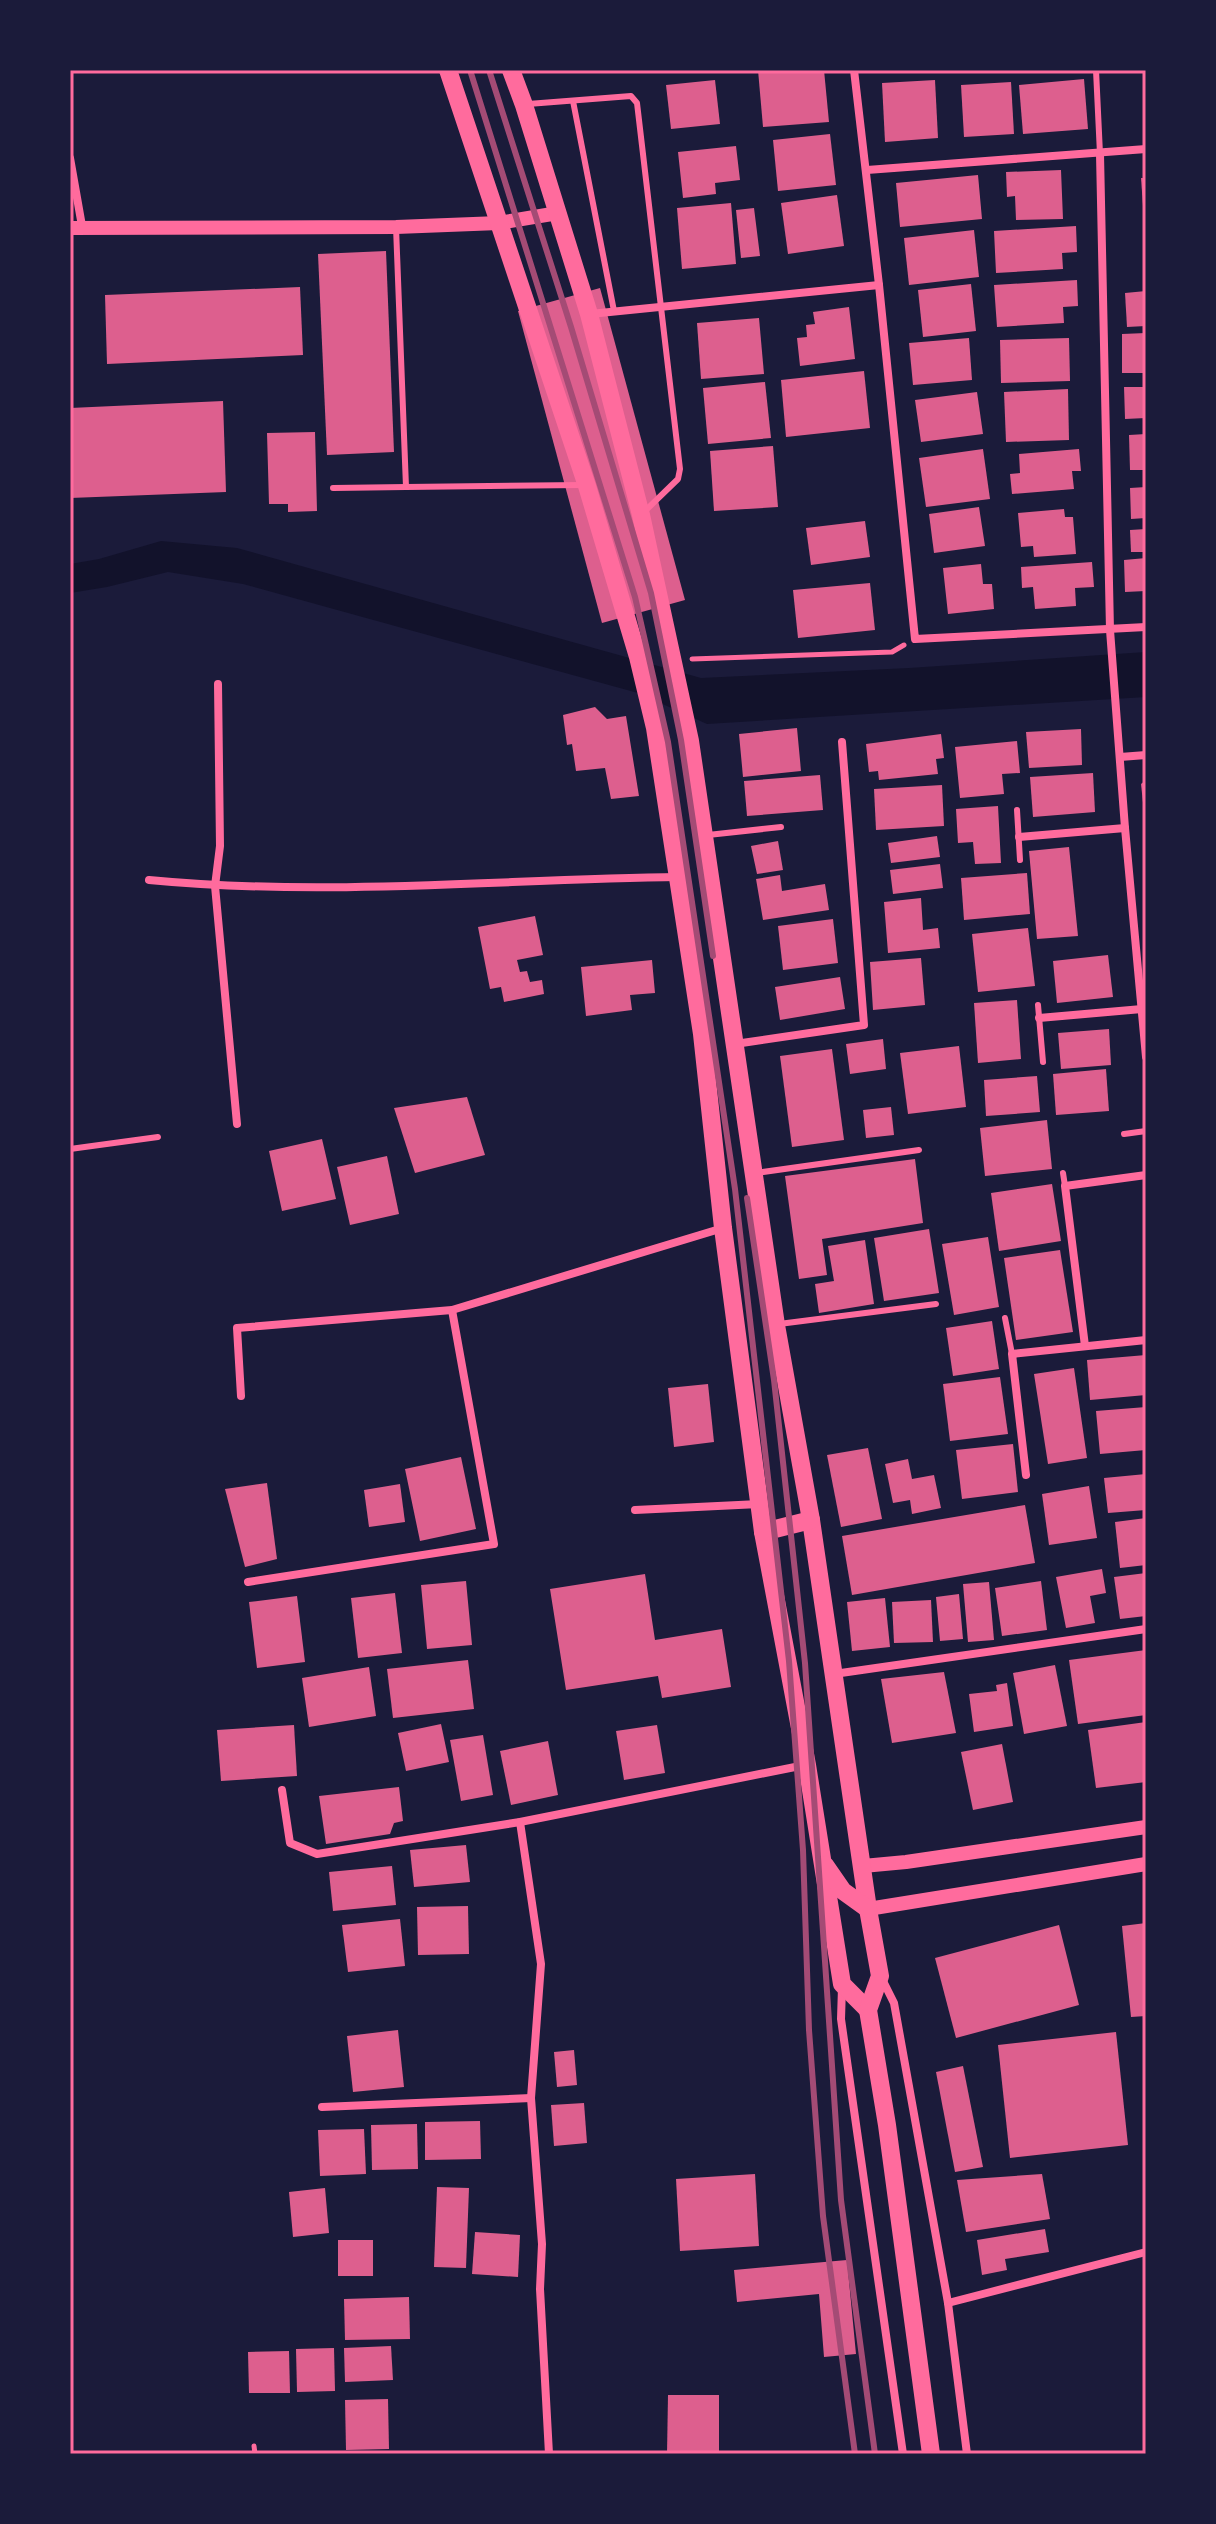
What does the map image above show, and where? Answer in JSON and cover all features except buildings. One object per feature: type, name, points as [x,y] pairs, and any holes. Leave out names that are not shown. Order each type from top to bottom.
[{"type":"main road","points":[[448,70],[587,486],[638,657],[655,728],[702,1034],[723,1228],[763,1532],[807,1765],[842,1984],[868,2010]]},
{"type":"main road","points":[[511,70],[589,314],[641,515],[690,741],[776,1325],[811,1520],[880,1976],[868,2010],[887,2125],[931,2454]]},
{"type":"main road","points":[[763,1532],[811,1520]]},
{"type":"main road","points":[[824,1863],[843,1891],[868,1909]]},
{"type":"street","points":[[854,70],[915,639],[1146,627]]},
{"type":"street","points":[[867,170],[1146,149]]},
{"type":"street","points":[[1100,154],[1110,630],[1146,1057]]},
{"type":"street","points":[[70,158],[76,227],[396,227],[499,223],[558,213]]},
{"type":"street","points":[[589,314],[879,285]]},
{"type":"street","points":[[218,684],[220,846],[215,886],[237,1124]]},
{"type":"street","points":[[734,1044],[864,1025],[842,742]]},
{"type":"street","points":[[1120,757],[1146,755]]},
{"type":"street","points":[[1019,837],[1125,828]]},
{"type":"street","points":[[149,880],[215,886],[304,888],[679,877]]},
{"type":"street","points":[[1039,1018],[1142,1009]]},
{"type":"street","points":[[1085,1346],[1065,1186],[1146,1175]]},
{"type":"street","points":[[241,1396],[237,1328],[452,1310],[723,1228]]},
{"type":"street","points":[[248,1582],[494,1544],[452,1310]]},
{"type":"street","points":[[1026,1475],[1012,1354],[1146,1340]]},
{"type":"street","points":[[635,1510],[760,1504]]},
{"type":"street","points":[[833,1674],[1146,1629]]},
{"type":"street","points":[[282,1790],[290,1843],[317,1854],[520,1822],[807,1765]]},
{"type":"street","points":[[520,1822],[541,1964],[531,2098],[542,2244],[540,2289],[549,2454]]},
{"type":"street","points":[[863,1866],[1146,1827]]},
{"type":"street","points":[[868,1909],[1146,1864]]},
{"type":"street","points":[[880,1976],[894,2003],[948,2303],[967,2454]]},
{"type":"street","points":[[842,1984],[841,2019],[903,2454]]},
{"type":"street","points":[[322,2107],[531,2098]]},
{"type":"street","points":[[948,2303],[1146,2252]]},
{"type":"lane","points":[[1096,70],[1100,154]]},
{"type":"lane","points":[[524,105],[631,96],[636,100],[679,476],[641,515]]},
{"type":"lane","points":[[573,101],[614,311]]},
{"type":"lane","points":[[396,227],[406,487]]},
{"type":"lane","points":[[333,488],[587,486]]},
{"type":"lane","points":[[1017,810],[1020,860]]},
{"type":"lane","points":[[704,835],[781,827]]},
{"type":"lane","points":[[1038,1005],[1043,1062]]},
{"type":"lane","points":[[1124,1134],[1146,1131]]},
{"type":"lane","points":[[70,1149],[158,1137]]},
{"type":"lane","points":[[753,1173],[919,1150]]},
{"type":"lane","points":[[1063,1173],[1065,1186]]},
{"type":"lane","points":[[776,1325],[936,1304]]},
{"type":"lane","points":[[1005,1318],[1012,1354]]},
{"type":"path","points":[[674,662],[704,657],[892,652],[915,639]]},
{"type":"path","points":[[254,2446],[255,2454]]},
{"type":"shaded area","points":[[161,541],[237,548],[701,678],[1146,652],[1146,697],[707,724],[638,693],[243,584],[168,572],[70,593],[70,564]]},
{"type":"railway","points":[[470,70],[635,597],[668,742],[735,1189],[789,1661],[803,1850],[809,2030],[823,2216],[855,2454]]},
{"type":"railway","points":[[489,70],[651,593],[681,740],[713,956]]},
{"type":"railway","points":[[747,1198],[774,1380],[805,1663],[841,2200],[875,2454]]}]
